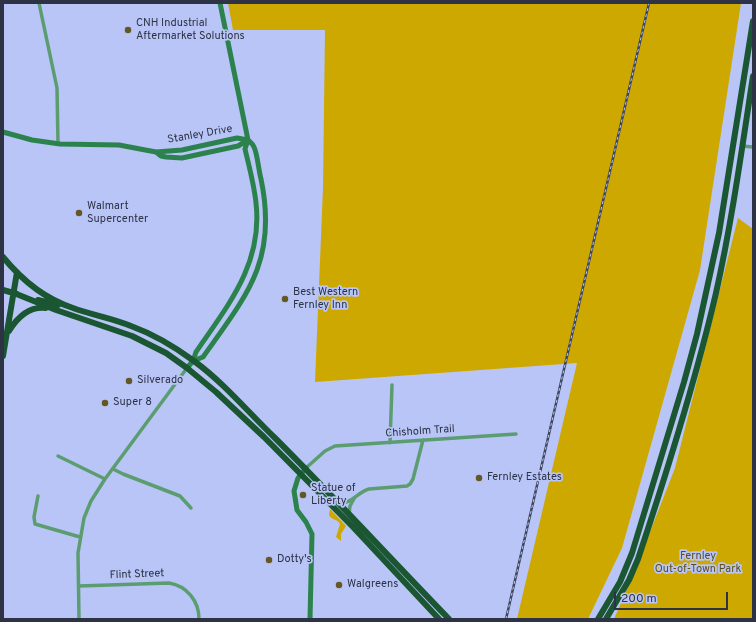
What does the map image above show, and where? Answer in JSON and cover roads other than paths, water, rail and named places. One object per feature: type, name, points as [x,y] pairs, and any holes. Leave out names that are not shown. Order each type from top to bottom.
[{"type":"highway","points":[[598,619],[620,582],[628,562],[685,378],[700,322],[723,210],[753,21]]},
{"type":"highway","points":[[606,619],[633,571],[644,542],[682,420],[703,346],[726,246],[753,76]]},
{"type":"highway","points":[[3,257],[17,272],[40,291],[73,309]]},
{"type":"highway","points":[[3,356],[17,272]]},
{"type":"highway","points":[[3,290],[115,320],[145,332],[193,361],[218,381],[306,468],[449,619]]},
{"type":"highway","points":[[14,293],[56,310],[132,336],[166,353],[188,368],[216,392],[300,474],[353,527],[439,619]]},
{"type":"highway","points":[[7,334],[20,316],[28,311],[44,308],[56,310]]},
{"type":"highway","points":[[700,322],[700,338],[703,346]]},
{"type":"highway","points":[[685,378],[692,369],[698,350],[703,346]]},
{"type":"highway","points":[[644,542],[650,511],[649,504],[647,502]]},
{"type":"street","points":[[39,3],[57,88],[58,144]]},
{"type":"street","points":[[193,361],[203,356],[247,293],[260,263],[266,231],[266,207],[262,181],[254,147],[248,140],[220,3]]},
{"type":"street","name":"Stanley Drive","points":[[3,132],[32,140],[58,144],[119,145],[156,152],[177,151],[236,138],[248,140]]},
{"type":"street","points":[[79,619],[78,553],[84,518],[91,501],[105,479],[193,361],[196,352],[238,290],[246,274],[254,249],[257,218],[255,196],[245,148],[248,140]]},
{"type":"street","name":"Stanley Drive","points":[[156,152],[161,156],[182,158],[238,146],[248,140]]},
{"type":"street","points":[[742,146],[753,147]]},
{"type":"street","points":[[257,218],[264,223],[266,231]]},
{"type":"street","points":[[390,443],[392,385]]},
{"type":"street","name":"Chisholm Trail","points":[[306,468],[326,451],[335,446],[516,434]]},
{"type":"street","points":[[339,503],[346,503],[364,490],[407,486],[410,484],[413,479],[423,440]]},
{"type":"street","points":[[58,456],[105,479]]},
{"type":"street","points":[[306,468],[300,474],[294,486],[297,510],[306,522],[312,534],[310,619]]},
{"type":"street","points":[[113,469],[180,496],[191,508]]},
{"type":"street","points":[[38,496],[34,517],[35,524],[80,537]]},
{"type":"street","points":[[349,514],[350,506],[355,497]]},
{"type":"street","name":"Flint Street","points":[[79,586],[176,584],[183,588],[194,599],[199,611],[198,619]]},
{"type":"railway","points":[[506,619],[649,3]]},
{"type":"place","name":"CNH Industrial Aftermarket Solutions","points":[[128,30]]},
{"type":"place","name":"Walmart Supercenter","points":[[79,213]]},
{"type":"place","name":"Best Western Fernley Inn","points":[[285,299]]},
{"type":"place","name":"Silverado","points":[[129,381]]},
{"type":"place","name":"Super 8","points":[[105,403]]},
{"type":"place","name":"Fernley Estates","points":[[479,478]]},
{"type":"place","name":"Statue of Liberty","points":[[303,495]]},
{"type":"place","name":"Dotty's","points":[[269,560]]},
{"type":"place","name":"Walgreens","points":[[339,585]]},
{"type":"park label","name":"Fernley Out-of-Town Park","points":[[698,563]]}]
